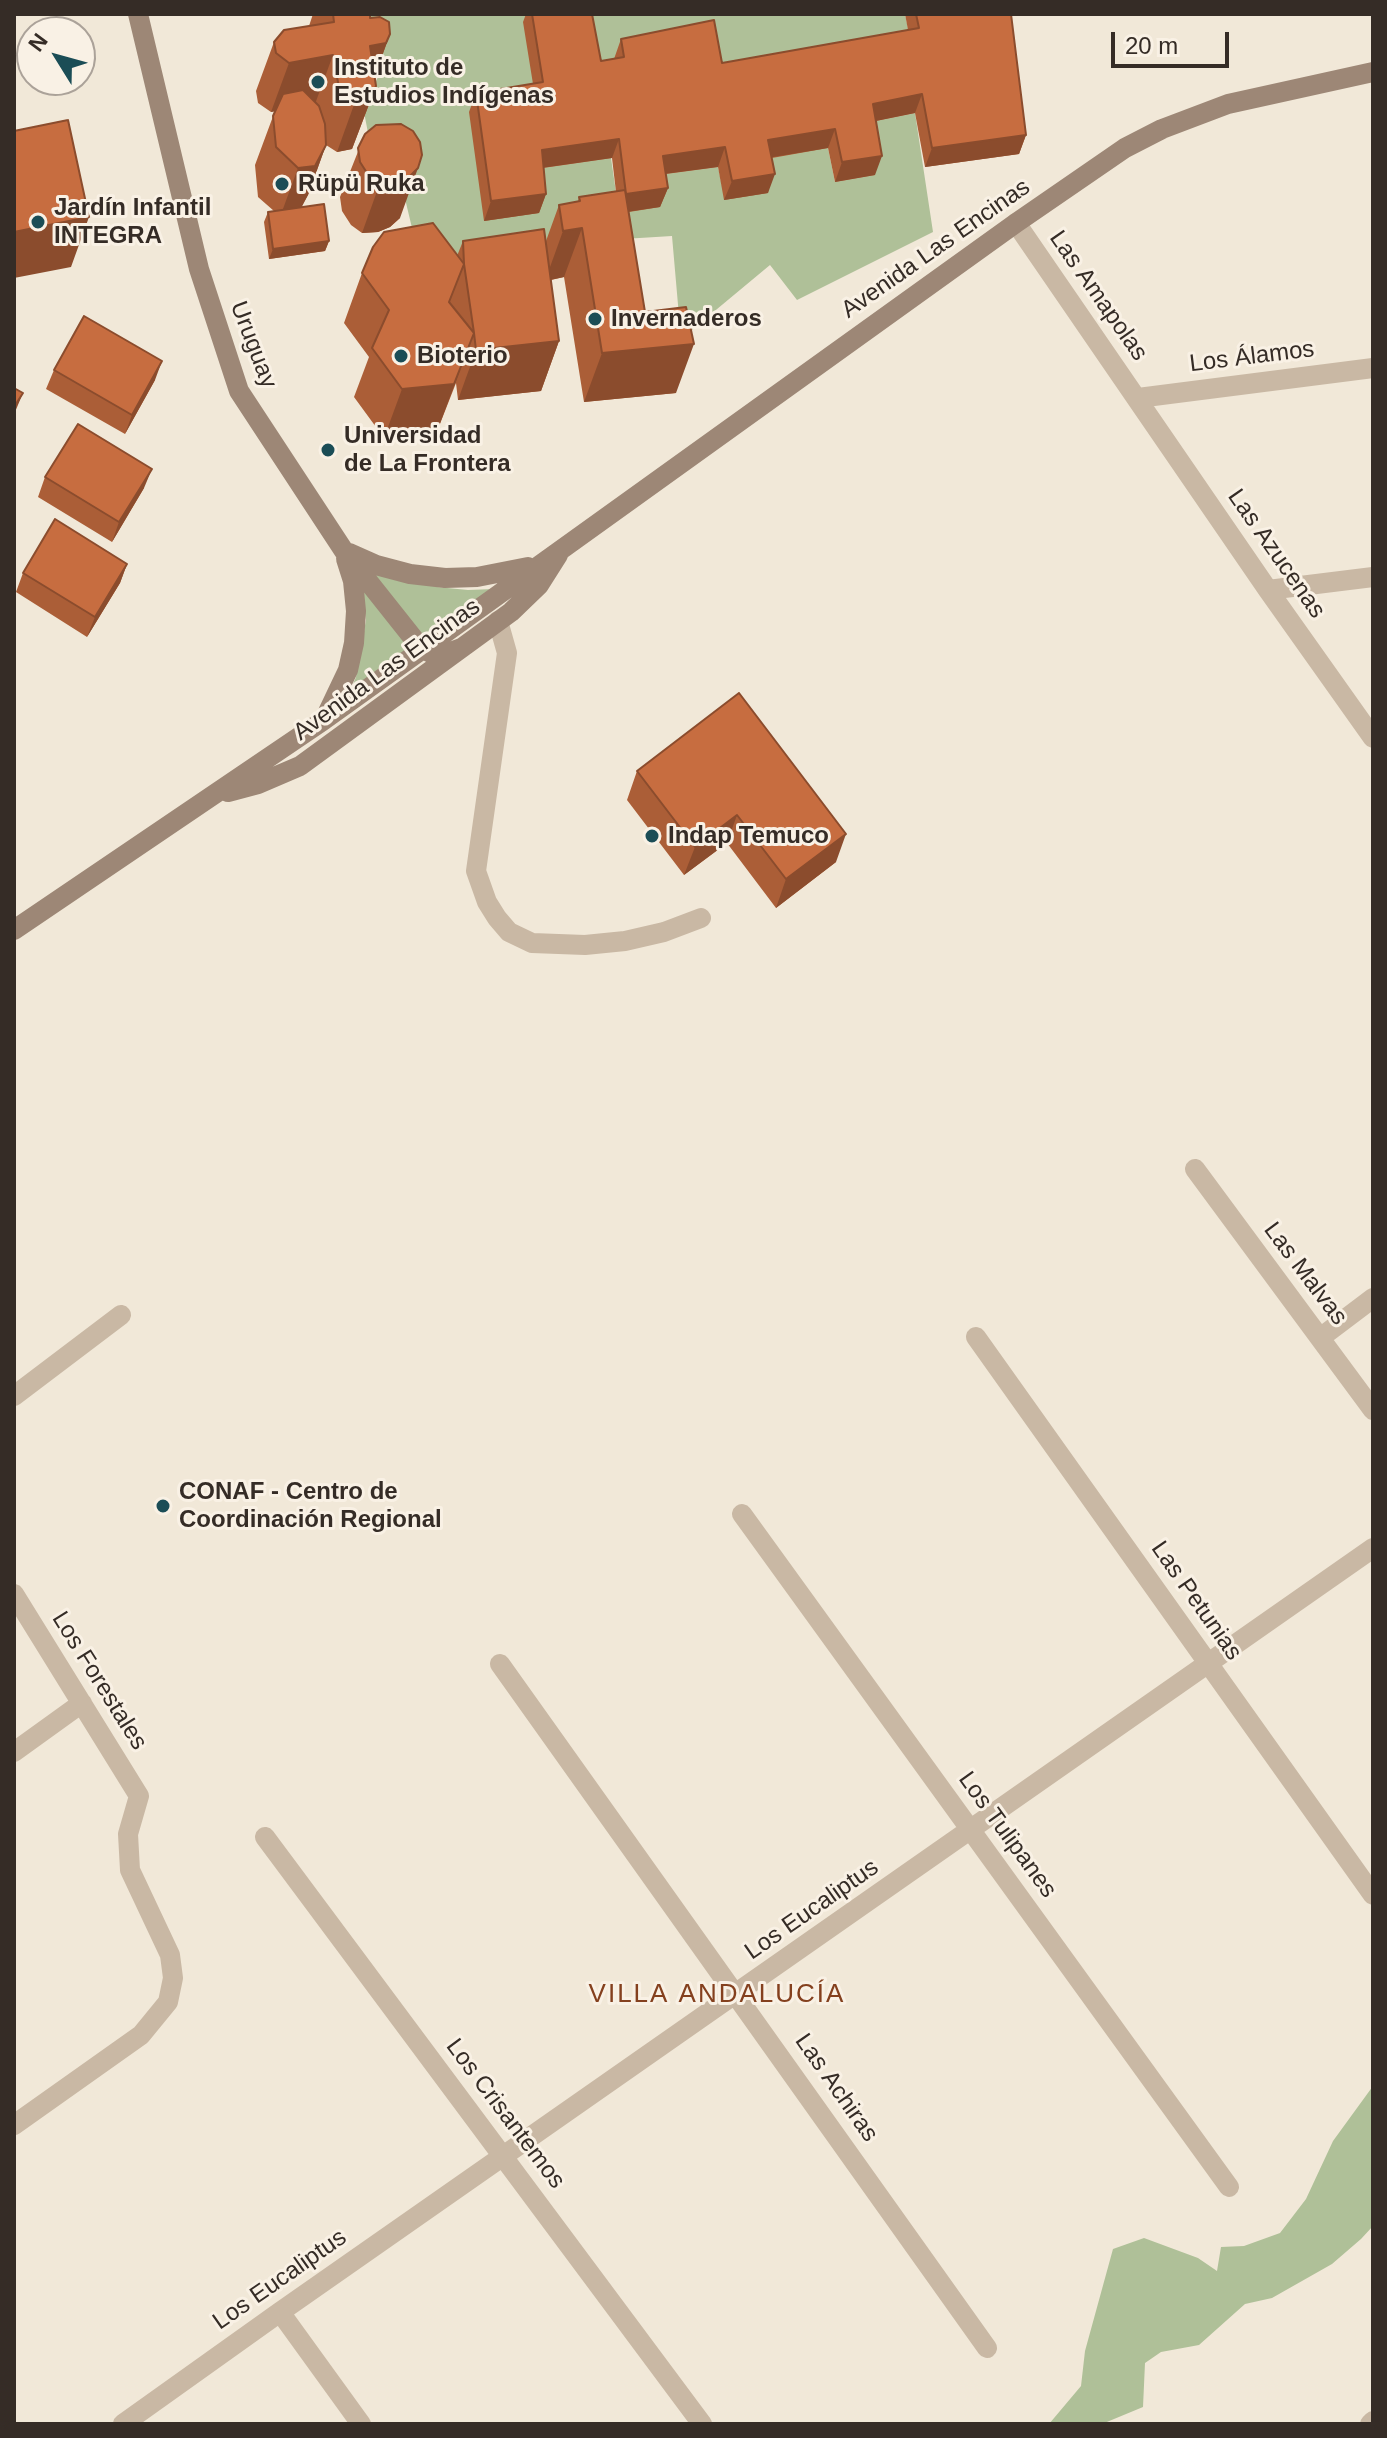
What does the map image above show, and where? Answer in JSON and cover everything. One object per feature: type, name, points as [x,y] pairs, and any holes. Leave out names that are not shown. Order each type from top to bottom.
[{"type":"main road","name":"Uruguay","points":[[138,14],[199,269],[230,370],[252,412],[344,551],[421,648]]},
{"type":"main road","name":"Avenida Las Encinas","points":[[14,930],[324,720],[539,563],[1125,148],[1162,129],[1228,104],[1373,72]]},
{"type":"main road","name":"Avenida Las Encinas","points":[[212,796],[258,784],[300,766],[498,621],[539,585],[565,545]]},
{"type":"main road","points":[[344,551],[376,565],[410,574],[445,578],[509,572],[539,563]]},
{"type":"main road","points":[[324,720],[348,670],[354,643],[356,611],[353,581],[344,551]]},
{"type":"main road","points":[[410,685],[422,670],[421,648],[433,654],[445,654],[461,648]]},
{"type":"street","name":"Las Amapolas","points":[[1016,223],[1138,398]]},
{"type":"street","name":"Los Álamos","points":[[1138,398],[1373,368]]},
{"type":"street","name":"Las Azucenas","points":[[1138,398],[1373,738]]},
{"type":"street","points":[[1268,590],[1373,577]]},
{"type":"street","points":[[498,621],[507,653],[476,871],[487,902],[497,918],[509,932],[532,943],[585,945],[625,941],[664,932],[701,918]]},
{"type":"street","name":"Las Malvas","points":[[1195,1169],[1373,1410]]},
{"type":"street","points":[[1320,1338],[1373,1298]]},
{"type":"street","points":[[14,1396],[121,1315]]},
{"type":"street","name":"Las Petunias","points":[[976,1337],[1373,1895]]},
{"type":"street","name":"Los Tulipanes","points":[[742,1514],[1229,2187]]},
{"type":"street","name":"Los Eucaliptus","points":[[123,2424],[1373,1548]]},
{"type":"street","name":"Los Forestales","points":[[14,1594],[139,1796],[128,1834],[130,1870],[170,1955],[173,1978],[168,2002],[141,2035],[14,2125]]},
{"type":"street","name":"Las Achiras","points":[[500,1664],[987,2348]]},
{"type":"street","points":[[14,1752],[82,1703]]},
{"type":"street","name":"Los Crisantemos","points":[[265,1837],[702,2424]]},
{"type":"street","points":[[280,2312],[361,2424]]},
{"type":"green space","points":[[348,14],[577,14],[536,102],[534,169],[611,158],[619,213],[656,175],[718,167],[725,200],[758,153],[828,148],[835,182],[874,175],[866,123],[915,113],[933,232],[797,300],[770,265],[681,339],[672,236],[607,240],[446,277],[422,270],[397,165],[369,138],[363,107],[378,77],[359,59]]},
{"type":"green space","points":[[582,14],[905,14],[912,48],[715,82],[614,59],[594,81]]},
{"type":"green space","points":[[362,565],[437,587],[494,589],[422,636]]},
{"type":"green space","points":[[360,581],[409,648],[349,694],[356,677],[366,620]]},
{"type":"green space","points":[[1373,2086],[1373,2226],[1361,2239],[1332,2264],[1272,2298],[1245,2304],[1199,2345],[1161,2352],[1145,2363],[1143,2407],[1102,2424],[1049,2424],[1081,2386],[1085,2351],[1113,2249],[1144,2238],[1198,2258],[1217,2271],[1221,2247],[1244,2246],[1280,2233],[1306,2199],[1333,2141]]},
{"type":"building","points":[[333,14],[370,14],[370,18],[380,17],[389,22],[390,34],[386,43],[370,46],[376,86],[370,100],[355,102],[340,93],[333,55],[289,63],[276,53],[274,42],[284,30],[334,22]]},
{"type":"building","points":[[532,14],[592,14],[601,61],[624,57],[621,39],[714,20],[722,63],[919,28],[916,14],[1011,14],[1026,135],[932,148],[922,94],[873,104],[882,156],[842,162],[835,129],[768,140],[775,174],[732,181],[725,147],[663,156],[668,188],[626,194],[619,139],[542,150],[546,194],[491,201],[476,93],[543,82]]},
{"type":"building","points":[[303,90],[319,106],[325,124],[326,145],[315,166],[298,168],[276,147],[273,116],[283,94]]},
{"type":"building","points":[[68,120],[89,217],[14,232],[14,131]]},
{"type":"building","points":[[401,124],[413,131],[420,142],[422,155],[418,168],[408,178],[396,183],[380,183],[369,176],[360,162],[358,148],[365,134],[376,125]]},
{"type":"building","points":[[625,190],[645,312],[686,307],[694,344],[602,353],[582,228],[563,231],[559,205],[580,201],[579,197]]},
{"type":"building","points":[[324,204],[329,241],[273,249],[268,212]]},
{"type":"building","points":[[433,223],[464,264],[449,302],[474,333],[454,384],[402,389],[372,348],[389,310],[362,273],[373,247],[384,232]]},
{"type":"building","points":[[544,229],[559,341],[476,350],[463,241]]},
{"type":"building","points":[[84,316],[162,361],[132,415],[54,370]]},
{"type":"building","points":[[14,388],[23,393],[14,407]]},
{"type":"building","points":[[78,424],[152,469],[119,522],[45,477]]},
{"type":"building","points":[[55,519],[127,564],[95,617],[23,573]]},
{"type":"building","points":[[739,693],[846,834],[786,879],[737,815],[695,847],[637,771]]},
{"type":"place","name":"Instituto de Estudios Indígenas","points":[[318,82]]},
{"type":"place","name":"Rüpü Ruka","points":[[282,184]]},
{"type":"place","name":"Jardín Infantil INTEGRA","points":[[38,222]]},
{"type":"place","name":"Invernaderos","points":[[595,319]]},
{"type":"place","name":"Bioterio","points":[[401,356]]},
{"type":"place","name":"Universidad de La Frontera","points":[[328,450]]},
{"type":"place","name":"Indap Temuco","points":[[652,836]]},
{"type":"place","name":"CONAF - Centro de Coordinación Regional","points":[[163,1506]]},
{"type":"district","name":"VILLA ANDALUCÍA","points":[[717,1995]]}]
